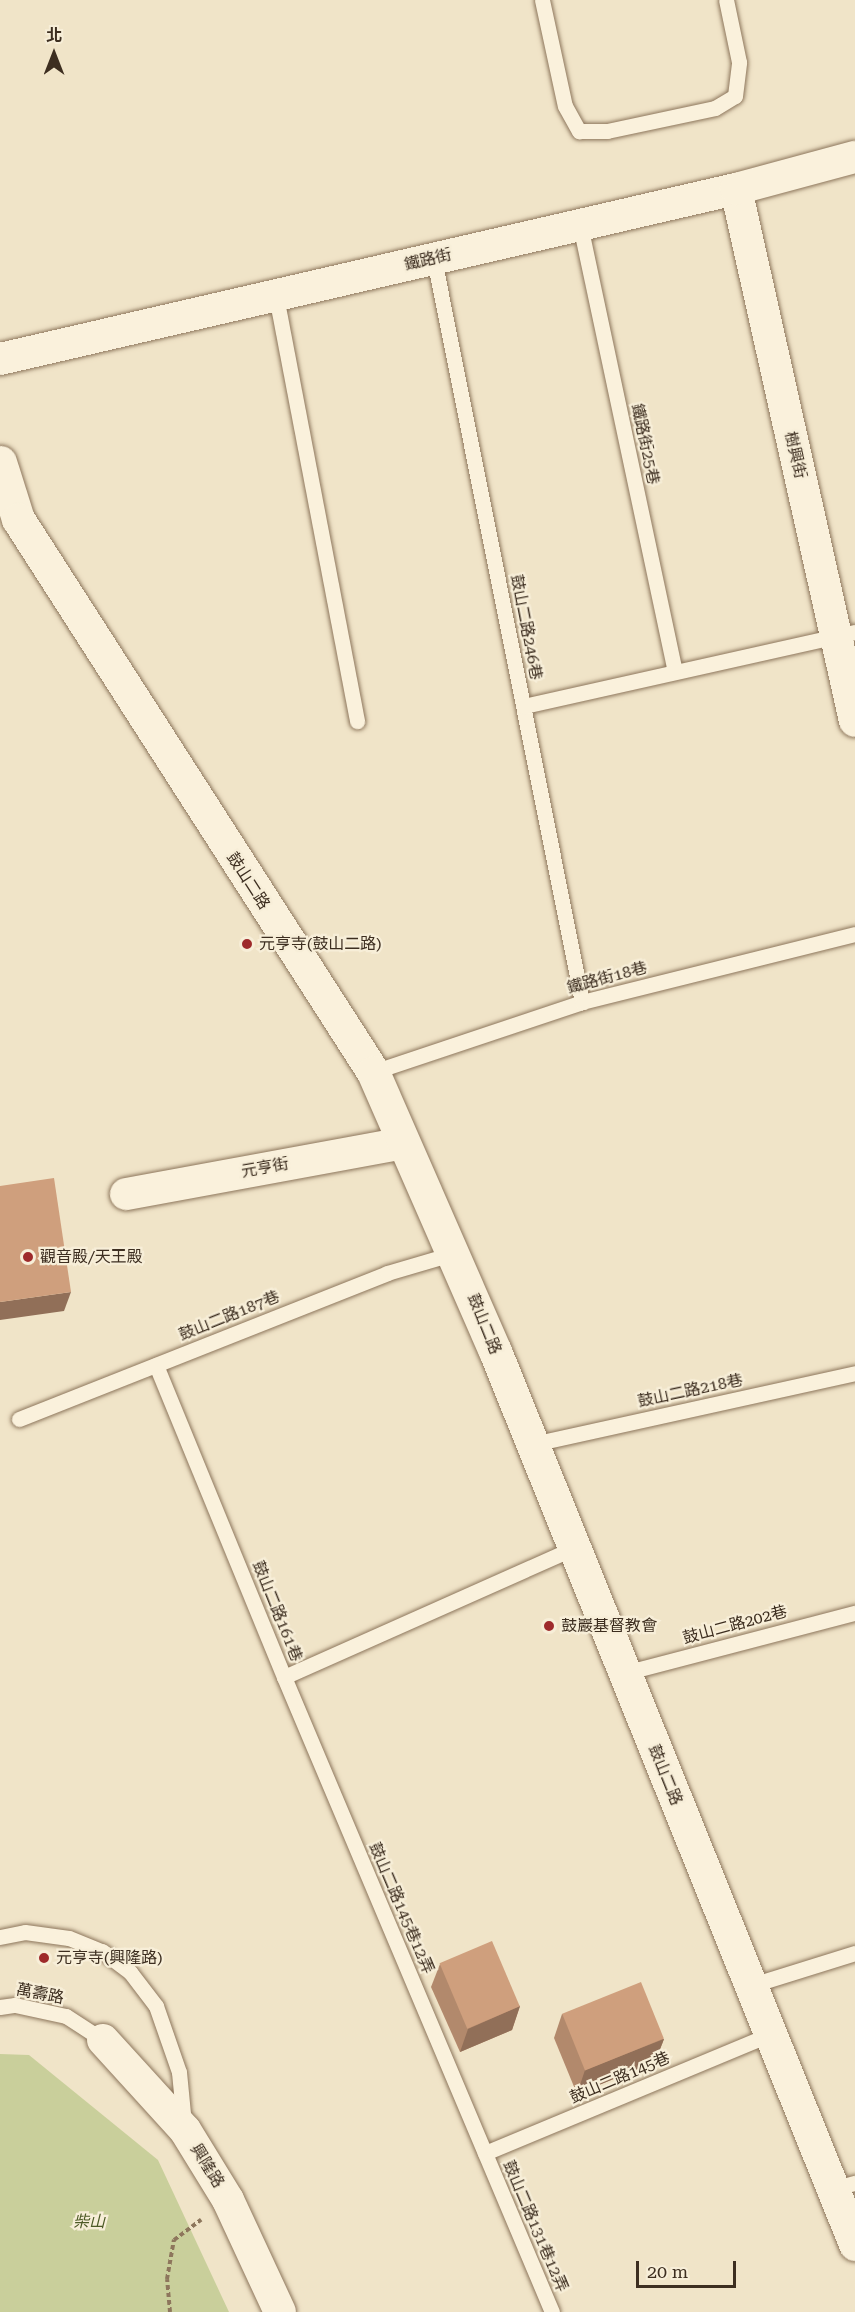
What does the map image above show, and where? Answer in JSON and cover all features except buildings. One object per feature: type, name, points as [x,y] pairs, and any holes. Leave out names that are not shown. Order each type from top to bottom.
[{"type":"street","name":"鐵路街","points":[[0,359],[736,189],[855,157]]},
{"type":"street","name":"樹興街","points":[[736,189],[845,633],[855,721]]},
{"type":"street","name":"鼓山二路","points":[[0,462],[9,519],[373,1072],[454,1253],[533,1444],[768,2035],[843,2186],[855,2244]]},
{"type":"street","name":"元亨街","points":[[126,1194],[403,1143]]},
{"type":"street","name":"興隆路","points":[[103,2040],[185,2130],[228,2200],[280,2312]]},
{"type":"lane","points":[[542,0],[565,106],[579,131],[607,131],[715,108],[735,96],[739,62],[726,0]]},
{"type":"lane","name":"鐵路街25巷","points":[[580,225],[675,671]]},
{"type":"lane","name":"鼓山二路246巷","points":[[434,259],[582,1002]]},
{"type":"lane","points":[[276,296],[357,721]]},
{"type":"lane","points":[[524,706],[845,633]]},
{"type":"lane","name":"鐵路街18巷","points":[[373,1072],[582,1002],[855,934]]},
{"type":"lane","name":"鼓山二路187巷","points":[[19,1419],[387,1273],[454,1253]]},
{"type":"lane","name":"鼓山二路161巷","points":[[156,1365],[284,1677],[574,1548]]},
{"type":"lane","name":"鼓山二路218巷","points":[[533,1444],[855,1373]]},
{"type":"lane","name":"鼓山二路202巷","points":[[624,1673],[855,1613]]},
{"type":"lane","name":"鼓山二路145巷12弄","points":[[284,1677],[485,2153]]},
{"type":"lane","points":[[0,1936],[25,1932],[69,1938],[102,1951],[130,1972],[156,2006],[179,2072],[185,2130]]},
{"type":"lane","points":[[749,1986],[855,1953]]},
{"type":"lane","name":"萬壽路","points":[[0,2007],[15,2005],[66,2016],[103,2040]]},
{"type":"lane","name":"鼓山二路145巷","points":[[485,2153],[768,2035]]},
{"type":"lane","name":"鼓山二路131巷12弄","points":[[485,2153],[552,2312]]},
{"type":"path","points":[[170,2312],[166,2279],[174,2240],[228,2200]]},
{"type":"green space","name":"柴山","points":[[0,2054],[29,2055],[158,2160],[229,2312],[0,2312]]},
{"type":"place","name":"元亨寺(鼓山二路)","points":[[247,944]]},
{"type":"place","name":"觀音殿/天王殿","points":[[28,1257]]},
{"type":"place","name":"鼓巖基督教會","points":[[549,1626]]},
{"type":"place","name":"元亨寺(興隆路)","points":[[44,1958]]}]
